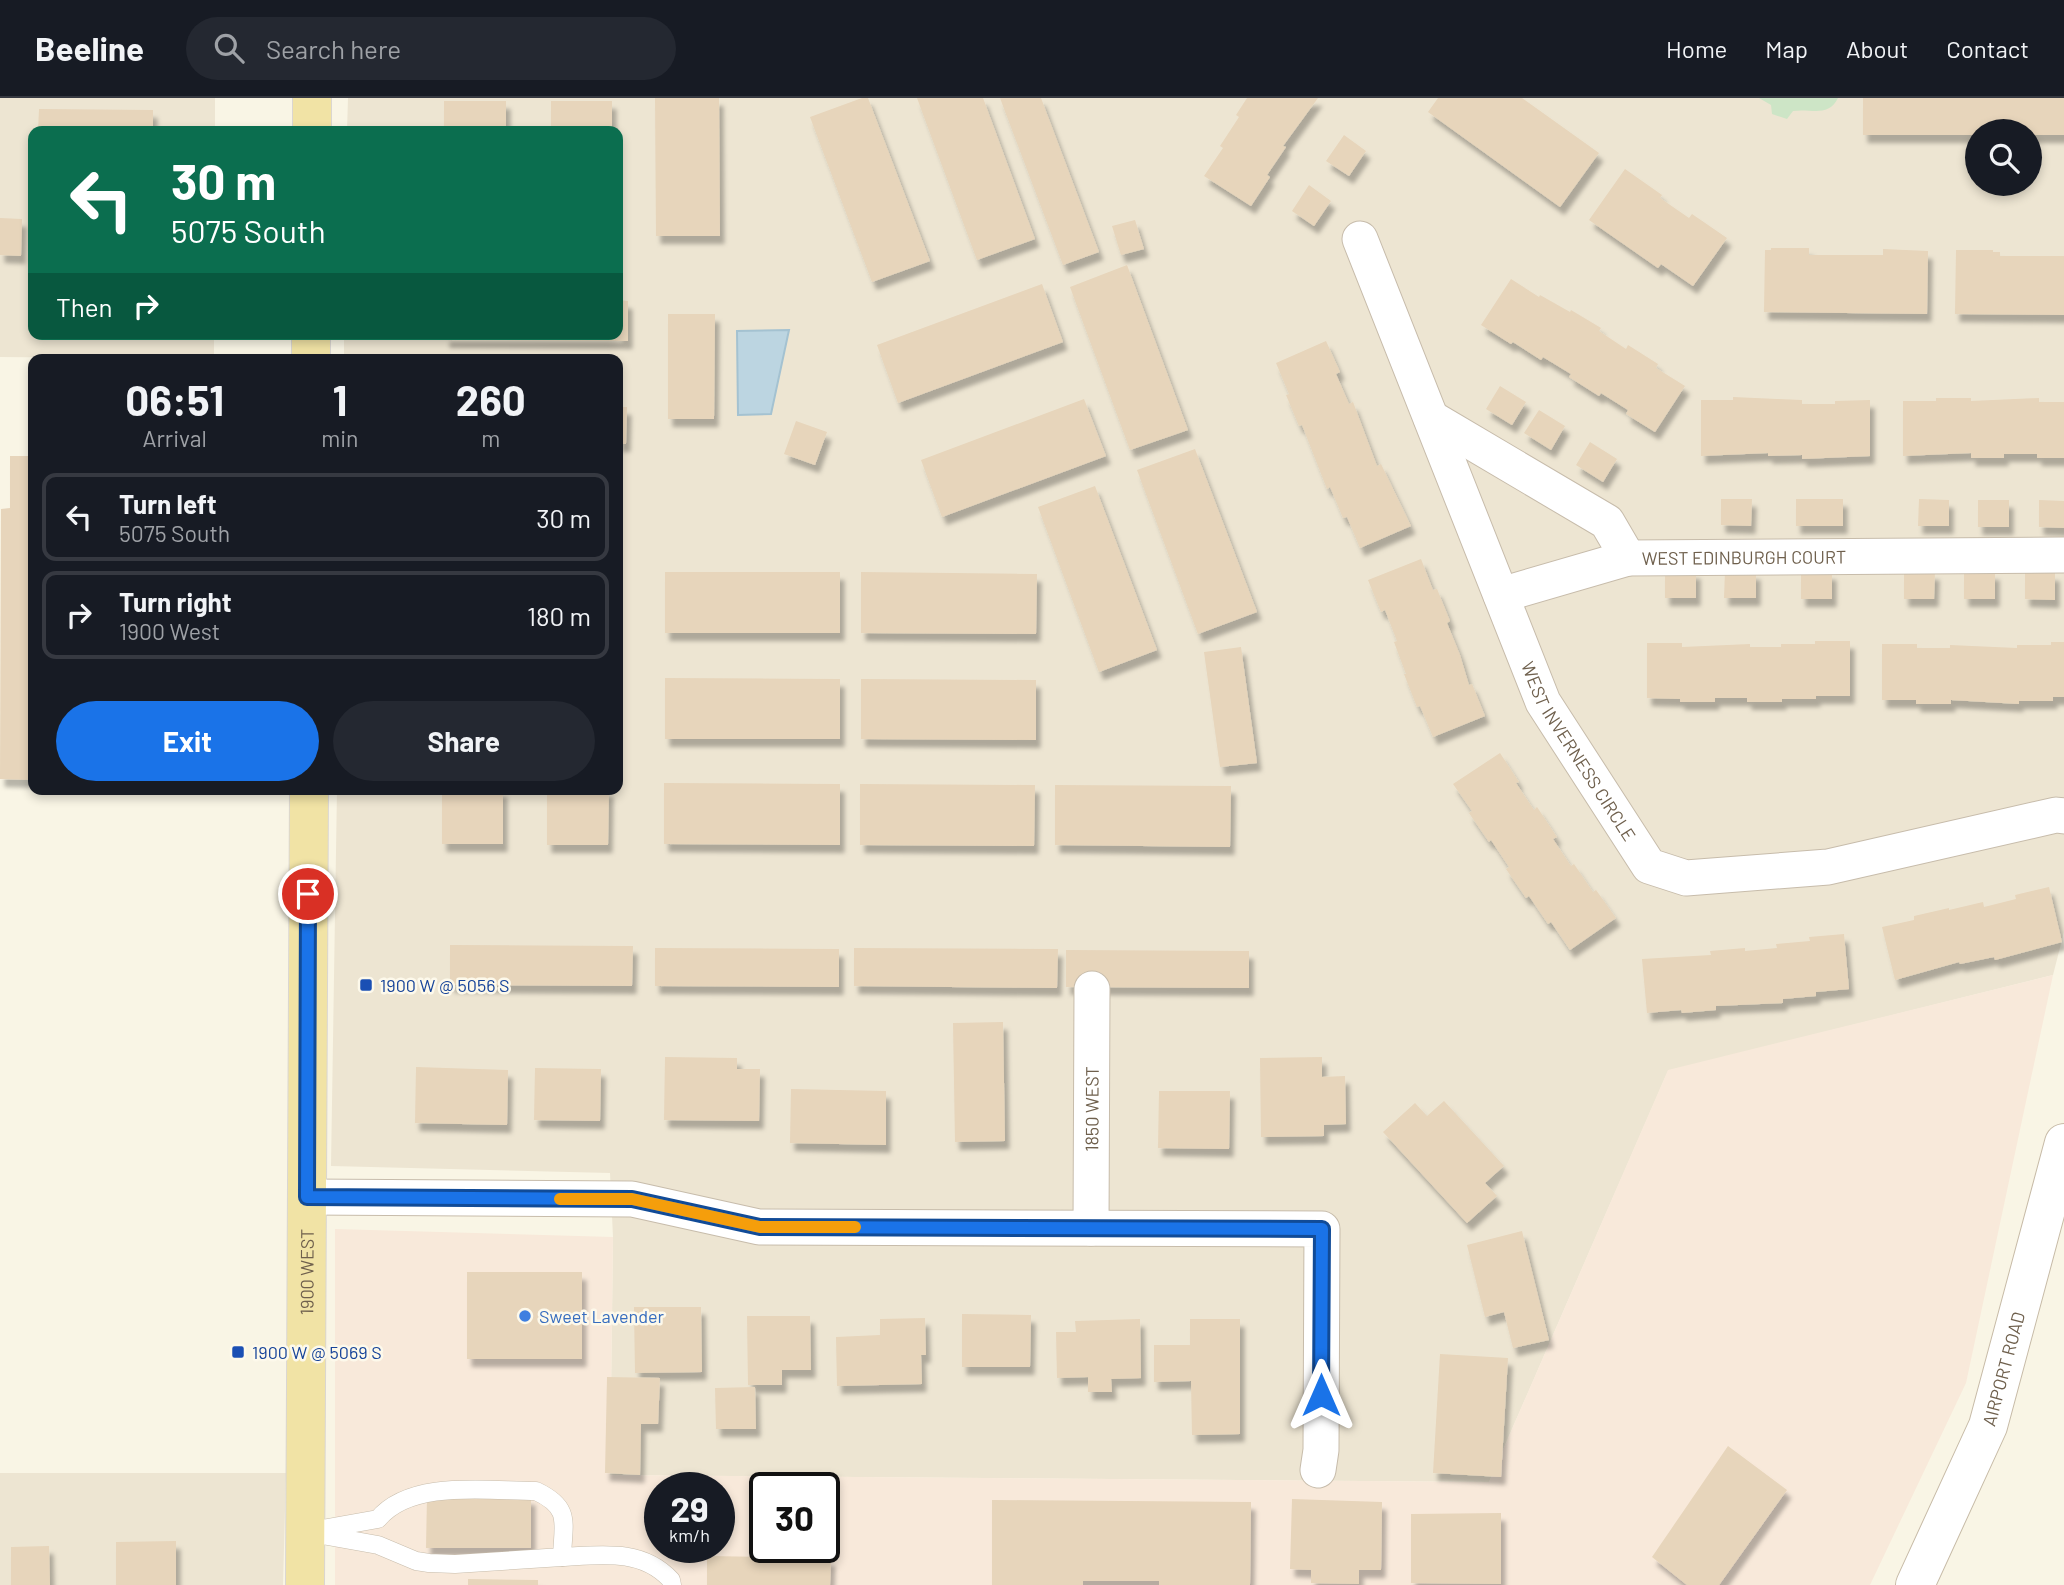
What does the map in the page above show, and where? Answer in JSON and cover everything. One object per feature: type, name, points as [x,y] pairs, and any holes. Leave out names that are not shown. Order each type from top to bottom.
[{"type":"main road","points":[[312,98],[312,126]]},
{"type":"main road","name":"1900 WEST","points":[[305,1585],[309,795]]},
{"type":"street","name":"WEST INVERNESS CIRCLE","points":[[1360,239],[1543,702],[1649,866],[1686,878],[1828,867],[2056,815],[2064,816]]},
{"type":"street","name":"WEST EDINBURGH COURT","points":[[1431,418],[1607,522],[1628,558],[2064,555]]},
{"type":"street","points":[[1501,594],[1628,558]]},
{"type":"street","name":"1850 WEST","points":[[1091,1228],[1092,989]]},
{"type":"street","name":"AIRPORT ROAD","points":[[1915,1585],[1988,1426],[2064,1143]]},
{"type":"street","points":[[307,1197],[632,1199],[760,1227],[1322,1229],[1321,1450],[1318,1470]]},
{"type":"lane","points":[[305,1532],[378,1520],[387,1508],[406,1498],[427,1492],[536,1491],[554,1500],[564,1515],[562,1558]]},
{"type":"lane","points":[[305,1532],[378,1545],[429,1563],[630,1556],[664,1572],[671,1580],[671,1585]]},
{"type":"shaded area","points":[[0,98],[215,98],[215,126],[28,126],[28,340],[214,340],[214,354],[28,354],[28,357],[0,357]]},
{"type":"shaded area","points":[[348,98],[2064,98],[2064,932],[2053,975],[1668,1071],[1489,1482],[840,1477],[840,1472],[749,1472],[749,1476],[735,1476],[735,1472],[644,1472],[644,1475],[610,1475],[613,1237],[610,1173],[331,1166],[337,795],[623,795],[623,354],[344,354],[344,340],[623,340],[623,126],[347,126]]},
{"type":"shaded area","points":[[2053,975],[1966,1383],[1870,1585],[335,1585],[335,1229],[613,1237],[610,1475],[644,1475],[644,1563],[735,1563],[735,1476],[749,1476],[749,1563],[840,1563],[840,1477],[1489,1482],[1668,1070]]},
{"type":"shaded area","points":[[0,1473],[286,1473],[283,1585],[0,1585]]},
{"type":"green space","points":[[1759,98],[1838,98],[1829,108],[1793,111],[1787,119],[1772,114],[1771,105]]},
{"type":"water","points":[[789,330],[771,414],[738,415],[737,331]]},
{"type":"building","points":[[655,98],[719,98],[720,236],[656,236]]},
{"type":"building","points":[[868,98],[930,261],[872,282],[810,117]]},
{"type":"building","points":[[917,98],[983,98],[1035,239],[977,260]]},
{"type":"building","points":[[1000,98],[1041,98],[1099,252],[1063,265]]},
{"type":"building","points":[[1247,98],[1318,98],[1283,146],[1286,147],[1251,206],[1204,176],[1223,148],[1220,146],[1239,117],[1236,115]]},
{"type":"building","points":[[1438,98],[1522,98],[1599,153],[1560,207],[1428,112]]},
{"type":"building","points":[[1863,98],[2064,98],[2064,135],[2042,135],[2042,119],[1965,119],[1965,135],[1863,135]]},
{"type":"building","points":[[444,101],[506,101],[506,126],[444,126]]},
{"type":"building","points":[[551,101],[612,101],[612,126],[551,126]]},
{"type":"building","points":[[39,109],[153,110],[153,126],[38,126]]},
{"type":"building","points":[[1344,135],[1366,151],[1349,176],[1326,161]]},
{"type":"building","points":[[1625,169],[1689,218],[1692,214],[1727,238],[1693,286],[1661,264],[1658,268],[1589,220]]},
{"type":"building","points":[[1309,185],[1331,201],[1314,226],[1292,211]]},
{"type":"building","points":[[0,218],[22,219],[21,256],[0,255]]},
{"type":"building","points":[[1135,220],[1144,249],[1121,255],[1112,226]]},
{"type":"building","points":[[1809,248],[1809,255],[1883,255],[1883,249],[1928,251],[1927,314],[1764,312],[1765,250]]},
{"type":"building","points":[[1956,250],[1993,250],[2000,252],[2000,256],[2064,256],[2064,315],[1955,314]]},
{"type":"building","points":[[1127,265],[1188,430],[1130,450],[1070,287]]},
{"type":"building","points":[[1511,279],[1539,297],[1540,295],[1570,312],[1571,310],[1601,328],[1599,331],[1626,349],[1628,345],[1658,364],[1656,368],[1685,386],[1655,432],[1626,414],[1628,410],[1569,377],[1571,374],[1543,357],[1541,360],[1513,342],[1511,344],[1481,325]]},
{"type":"building","points":[[1042,284],[1063,342],[898,403],[877,345]]},
{"type":"building","points":[[623,300],[628,301],[628,341],[445,340],[623,340]]},
{"type":"building","points":[[668,314],[715,314],[714,419],[668,419]]},
{"type":"building","points":[[1326,341],[1340,372],[1336,374],[1349,404],[1353,402],[1377,466],[1381,464],[1411,526],[1360,548],[1347,517],[1343,518],[1330,487],[1327,489],[1302,425],[1299,426],[1286,395],[1289,394],[1276,363]]},
{"type":"building","points":[[1500,386],[1526,402],[1512,425],[1486,409]]},
{"type":"building","points":[[1733,397],[1802,400],[1802,404],[1870,400],[1870,456],[1802,459],[1802,455],[1768,456],[1768,453],[1701,456],[1701,400],[1733,400]]},
{"type":"building","points":[[1936,398],[1971,398],[1971,401],[2039,398],[2039,402],[2064,402],[2064,458],[2037,458],[2037,454],[2004,454],[2004,458],[1971,458],[1971,453],[1903,456],[1903,401],[1936,401]]},
{"type":"building","points":[[1084,399],[1106,456],[942,517],[921,460]]},
{"type":"building","points":[[623,407],[627,407],[626,444],[623,444]]},
{"type":"building","points":[[1539,410],[1565,426],[1551,450],[1524,433]]},
{"type":"building","points":[[796,421],[827,432],[815,465],[784,454]]},
{"type":"building","points":[[1590,442],[1617,459],[1603,482],[1576,465]]},
{"type":"building","points":[[1195,449],[1257,612],[1198,634],[1137,470]]},
{"type":"building","points":[[10,456],[28,456],[28,780],[0,779],[1,509],[10,508]]},
{"type":"building","points":[[1095,486],[1157,650],[1099,672],[1038,507]]},
{"type":"building","points":[[1721,499],[1752,499],[1751,526],[1721,525]]},
{"type":"building","points":[[1796,499],[1843,499],[1843,526],[1796,526]]},
{"type":"building","points":[[1919,499],[1949,500],[1949,526],[1918,526]]},
{"type":"building","points":[[1978,500],[2009,500],[2009,527],[1978,527]]},
{"type":"building","points":[[2039,500],[2064,501],[2064,528],[2039,527]]},
{"type":"building","points":[[1421,559],[1433,590],[1437,589],[1450,621],[1447,623],[1469,685],[1472,684],[1485,716],[1433,737],[1404,674],[1394,642],[1397,641],[1385,610],[1381,612],[1368,580]]},
{"type":"building","points":[[1665,571],[1696,571],[1696,598],[1665,598]]},
{"type":"building","points":[[1725,571],[1756,572],[1756,598],[1724,598]]},
{"type":"building","points":[[665,572],[840,572],[840,633],[665,633]]},
{"type":"building","points":[[861,572],[1037,574],[1036,634],[861,633]]},
{"type":"building","points":[[1801,572],[1832,572],[1832,599],[1801,599]]},
{"type":"building","points":[[1904,572],[1935,572],[1934,599],[1904,599]]},
{"type":"building","points":[[1964,572],[1995,572],[1995,599],[1964,599]]},
{"type":"building","points":[[2025,573],[2055,573],[2055,600],[2025,599]]},
{"type":"building","points":[[1815,641],[1850,641],[1850,696],[1782,699],[1782,702],[1715,698],[1715,702],[1680,702],[1680,699],[1647,698],[1647,643],[1682,643],[1682,647],[1750,644],[1750,647],[1781,647],[1781,644],[1815,644]]},
{"type":"building","points":[[2051,642],[2064,642],[2064,697],[2053,697],[2053,701],[2019,701],[2019,704],[1951,700],[1951,704],[1916,704],[1916,700],[1882,700],[1882,644],[1917,644],[1917,648],[1950,648],[1950,645],[2017,648],[2017,645],[2051,645]]},
{"type":"building","points":[[1241,647],[1257,763],[1220,767],[1204,652]]},
{"type":"building","points":[[665,678],[840,679],[840,739],[665,739]]},
{"type":"building","points":[[861,679],[1036,680],[1036,740],[861,739]]},
{"type":"building","points":[[1500,753],[1534,810],[1537,807],[1557,837],[1553,839],[1571,866],[1574,864],[1593,892],[1596,890],[1616,918],[1570,950],[1529,896],[1526,898],[1506,869],[1509,867],[1469,813],[1472,811],[1453,784]]},
{"type":"building","points":[[664,783],[840,784],[840,845],[664,844]]},
{"type":"building","points":[[860,784],[1035,785],[1034,846],[860,845]]},
{"type":"building","points":[[1055,785],[1231,786],[1230,847],[1055,845]]},
{"type":"building","points":[[442,795],[503,795],[503,844],[442,844]]},
{"type":"building","points":[[547,795],[609,795],[608,845],[547,845]]},
{"type":"building","points":[[2049,887],[2062,942],[1995,960],[1994,957],[1960,964],[1959,962],[1895,980],[1882,927],[1949,908],[1983,902],[1984,907],[2016,899],[2015,895]]},
{"type":"building","points":[[1844,934],[1849,989],[1783,999],[1783,1003],[1716,1006],[1716,1010],[1682,1013],[1681,1010],[1647,1013],[1642,959],[1711,955],[1710,951],[1745,948],[1745,951],[1777,948],[1776,944],[1810,941],[1809,937]]},
{"type":"building","points":[[450,945],[633,946],[632,986],[450,985]]},
{"type":"building","points":[[655,948],[839,949],[839,987],[655,986]]},
{"type":"building","points":[[854,948],[1058,949],[1057,988],[854,986]]},
{"type":"building","points":[[1066,950],[1249,951],[1249,988],[1066,987]]},
{"type":"building","points":[[1003,1022],[1005,1141],[955,1142],[953,1023]]},
{"type":"building","points":[[665,1057],[737,1058],[737,1069],[760,1069],[759,1121],[664,1120]]},
{"type":"building","points":[[1322,1057],[1322,1077],[1345,1076],[1346,1124],[1324,1125],[1324,1136],[1261,1137],[1260,1058]]},
{"type":"building","points":[[416,1067],[508,1070],[507,1125],[415,1123]]},
{"type":"building","points":[[535,1068],[601,1069],[600,1121],[534,1120]]},
{"type":"building","points":[[791,1089],[886,1091],[886,1145],[790,1143]]},
{"type":"building","points":[[1159,1091],[1230,1091],[1229,1149],[1158,1148]]},
{"type":"building","points":[[1444,1101],[1504,1166],[1485,1183],[1497,1196],[1467,1223],[1383,1132],[1415,1103],[1427,1116]]},
{"type":"building","points":[[1522,1231],[1549,1340],[1513,1348],[1504,1312],[1485,1317],[1467,1245]]},
{"type":"building","name":"Sweet Lavender","points":[[467,1272],[582,1272],[582,1359],[467,1359]]},
{"type":"building","points":[[634,1307],[701,1307],[702,1372],[635,1373]]},
{"type":"building","points":[[962,1314],[1031,1315],[1030,1367],[962,1367]]},
{"type":"building","points":[[747,1316],[810,1316],[811,1370],[782,1370],[782,1385],[748,1385]]},
{"type":"building","points":[[925,1318],[926,1355],[921,1355],[922,1384],[837,1386],[836,1337],[880,1335],[880,1319]]},
{"type":"building","points":[[1140,1319],[1141,1378],[1111,1379],[1112,1392],[1088,1392],[1088,1377],[1057,1378],[1056,1332],[1076,1332],[1075,1321]]},
{"type":"building","points":[[1190,1319],[1240,1319],[1240,1434],[1192,1435],[1191,1381],[1154,1382],[1154,1345],[1190,1345]]},
{"type":"building","points":[[1440,1354],[1508,1358],[1501,1477],[1433,1473]]},
{"type":"building","points":[[607,1377],[660,1378],[658,1424],[641,1424],[640,1475],[605,1473]]},
{"type":"building","points":[[755,1387],[756,1429],[716,1429],[715,1388]]},
{"type":"building","points":[[1728,1446],[1787,1490],[1719,1585],[1687,1585],[1652,1557]]},
{"type":"building","points":[[427,1497],[531,1497],[531,1548],[426,1548]]},
{"type":"building","points":[[1292,1499],[1382,1502],[1381,1570],[1359,1570],[1359,1584],[1311,1583],[1311,1570],[1290,1569]]},
{"type":"building","points":[[992,1500],[1251,1502],[1250,1585],[1159,1585],[1159,1581],[1083,1581],[1083,1585],[992,1585]]},
{"type":"building","points":[[1501,1513],[1501,1584],[1411,1583],[1411,1514]]},
{"type":"building","points":[[176,1541],[176,1585],[116,1585],[116,1542]]},
{"type":"building","points":[[49,1546],[50,1585],[11,1585],[11,1547]]},
{"type":"building","points":[[735,1556],[749,1557],[749,1563],[831,1563],[830,1585],[707,1585],[707,1563],[735,1563]]},
{"type":"building","points":[[468,1579],[538,1580],[538,1585],[468,1585]]},
{"type":"slow traffic","points":[[560,1199],[632,1199],[760,1227],[855,1227]]},
{"type":"place","name":"1900 W @ 5056 S","points":[[366,985]]},
{"type":"place","name":"Sweet Lavender","points":[[525,1316]]},
{"type":"place","name":"1900 W @ 5069 S","points":[[238,1352]]},
{"type":"route","points":[[308,894],[307,1197],[632,1199],[760,1227],[1322,1229],[1321,1395]]}]
